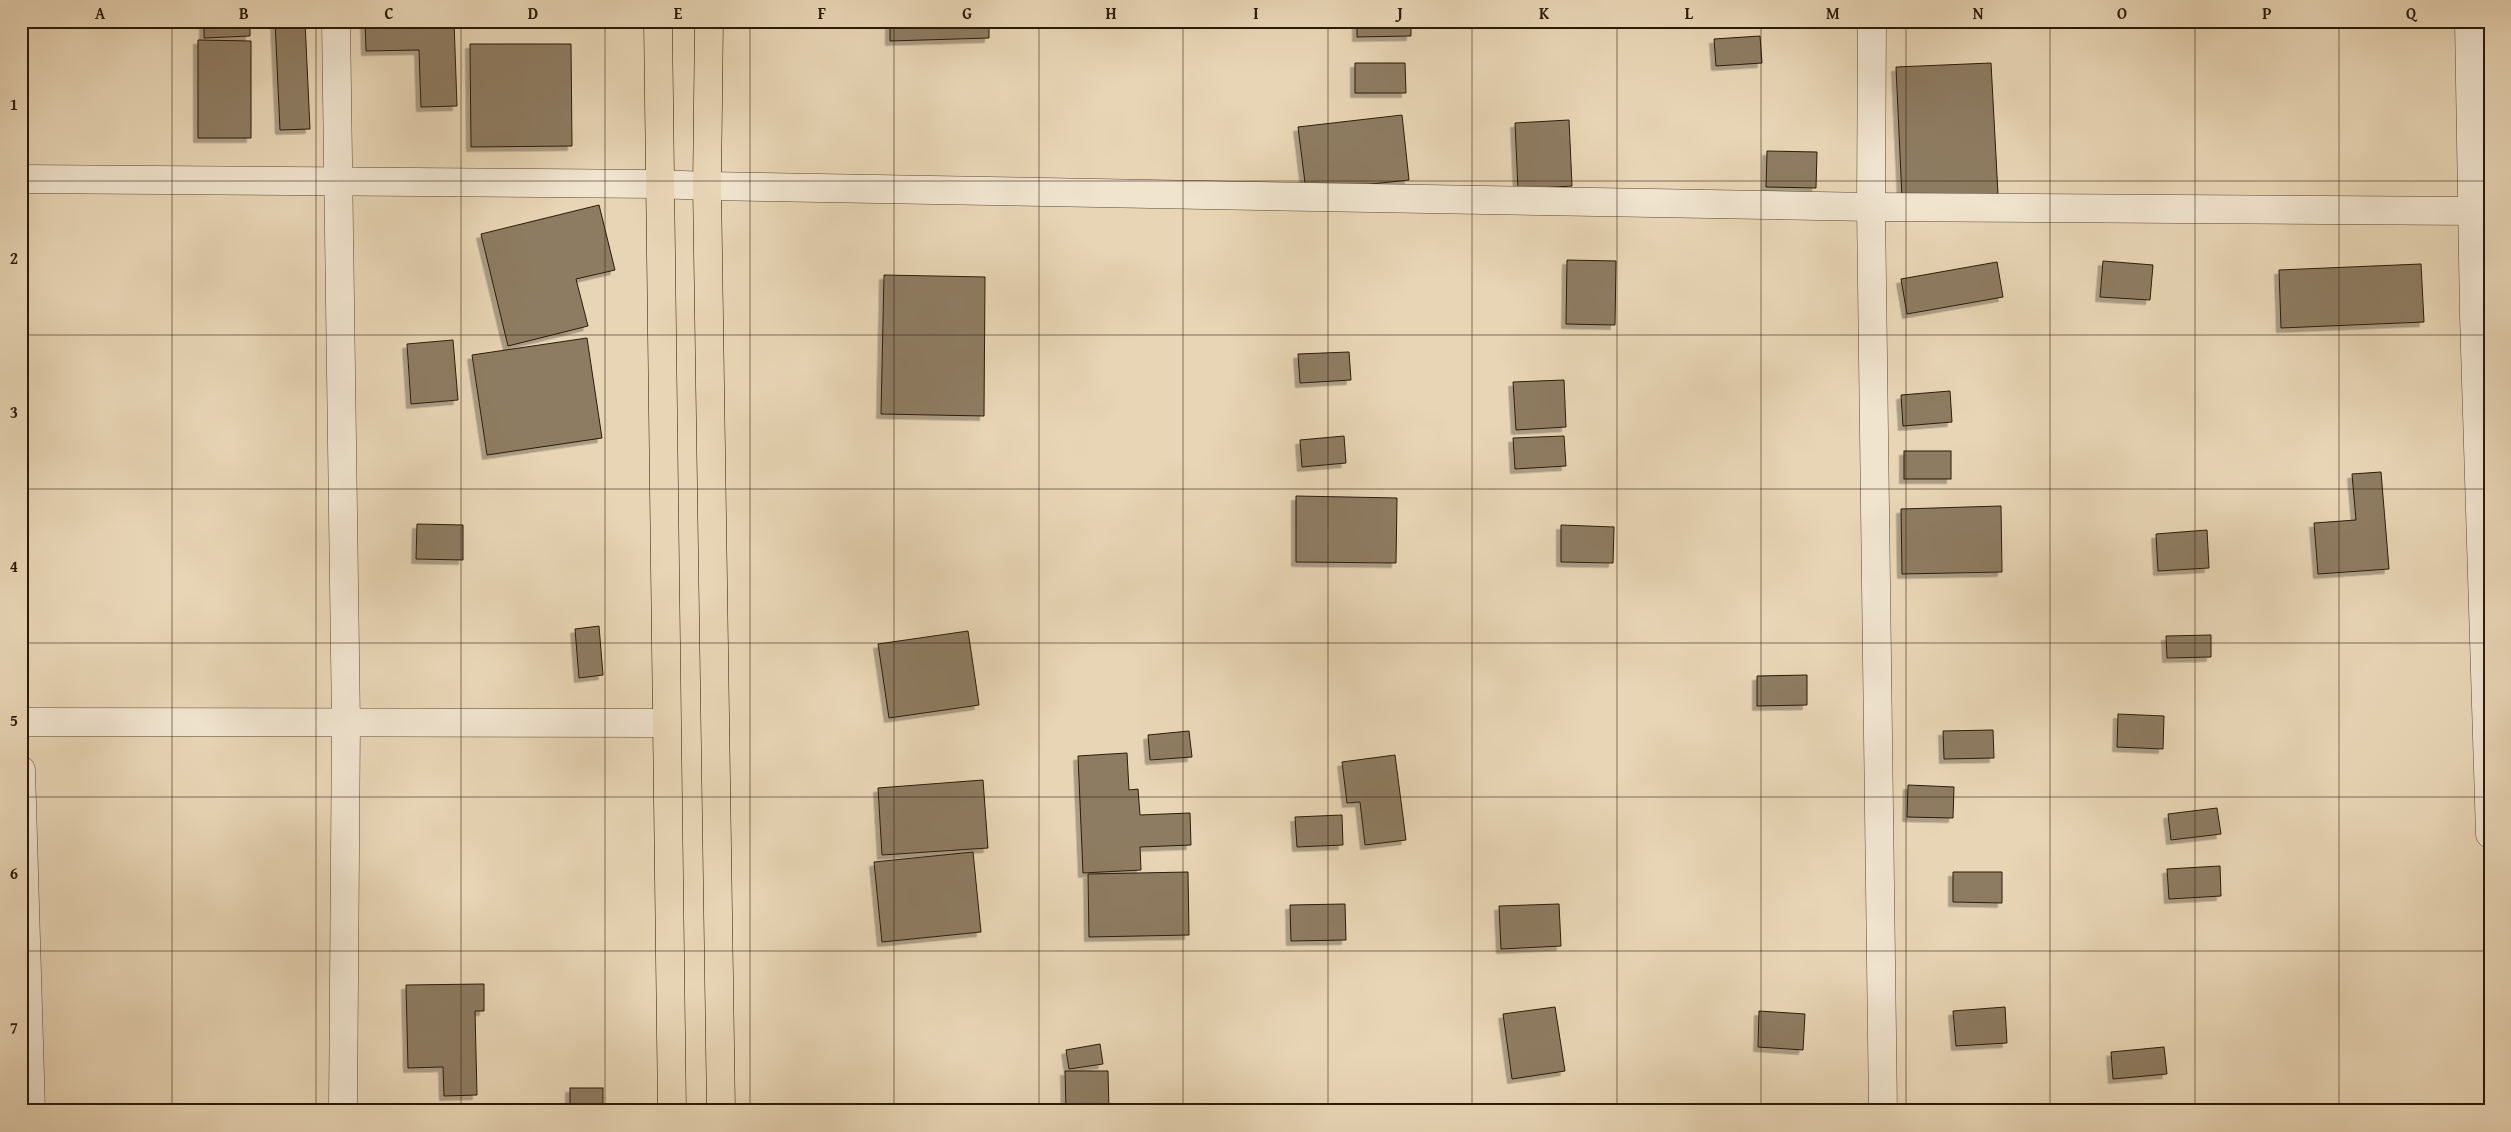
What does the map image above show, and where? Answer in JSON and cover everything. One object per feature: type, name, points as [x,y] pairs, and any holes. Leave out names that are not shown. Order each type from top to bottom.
[{"type":"main road","points":[[658,21],[658,184],[672,1111]]},
{"type":"main road","points":[[710,21],[707,186],[721,1111]]},
{"type":"street","points":[[336,21],[346,723],[343,1111]]},
{"type":"street","points":[[1872,21],[1871,207],[1883,1111]]},
{"type":"street","points":[[2469,21],[2481,182],[2472,212],[2482,315],[2489,821]]},
{"type":"street","points":[[21,179],[658,184],[1871,207],[2472,212]]},
{"type":"street","points":[[21,722],[666,723]]},
{"type":"street","points":[[21,770],[31,1111]]},
{"type":"building","points":[[204,21],[250,21],[250,36],[204,38]]},
{"type":"building","points":[[275,21],[305,21],[310,129],[280,130]]},
{"type":"building","points":[[365,21],[454,21],[457,106],[421,107],[419,50],[366,51]]},
{"type":"building","points":[[890,21],[989,21],[989,38],[890,41]]},
{"type":"building","points":[[1357,21],[1411,21],[1411,36],[1357,37]]},
{"type":"building","points":[[1760,36],[1762,63],[1716,66],[1714,39]]},
{"type":"building","points":[[198,40],[251,41],[251,138],[198,138]]},
{"type":"building","points":[[470,44],[571,44],[572,146],[471,147]]},
{"type":"building","points":[[1355,63],[1405,63],[1406,93],[1355,93]]},
{"type":"building","points":[[1991,63],[1998,194],[1902,198],[1896,67]]},
{"type":"building","points":[[1402,115],[1409,180],[1306,191],[1298,127]]},
{"type":"building","points":[[1569,120],[1572,186],[1518,189],[1515,123]]},
{"type":"building","points":[[1767,151],[1817,152],[1816,188],[1766,187]]},
{"type":"building","points":[[599,205],[615,270],[576,279],[588,326],[508,346],[481,234]]},
{"type":"building","points":[[1567,260],[1616,261],[1615,325],[1566,324]]},
{"type":"building","points":[[2103,261],[2153,265],[2150,300],[2100,297]]},
{"type":"building","points":[[1997,262],[2003,297],[1907,314],[1901,279]]},
{"type":"building","points":[[2421,264],[2424,322],[2281,328],[2279,270]]},
{"type":"building","points":[[884,275],[985,277],[984,416],[881,414]]},
{"type":"building","points":[[587,338],[602,438],[487,455],[472,355]]},
{"type":"building","points":[[453,340],[458,400],[411,404],[407,344]]},
{"type":"building","points":[[1349,352],[1351,380],[1300,383],[1298,354]]},
{"type":"building","points":[[1564,380],[1566,427],[1516,430],[1513,382]]},
{"type":"building","points":[[1950,391],[1952,422],[1903,426],[1901,395]]},
{"type":"building","points":[[1344,436],[1346,463],[1302,467],[1300,440]]},
{"type":"building","points":[[1564,436],[1566,466],[1515,469],[1513,438]]},
{"type":"building","points":[[1904,451],[1951,451],[1951,479],[1904,479]]},
{"type":"building","points":[[2381,472],[2389,569],[2318,574],[2314,523],[2356,520],[2352,474]]},
{"type":"building","points":[[1296,496],[1397,498],[1396,563],[1296,562]]},
{"type":"building","points":[[2001,506],[2002,572],[1902,574],[1901,509]]},
{"type":"building","points":[[417,524],[463,525],[463,560],[416,559]]},
{"type":"building","points":[[1561,525],[1614,527],[1613,563],[1561,562]]},
{"type":"building","points":[[2207,530],[2209,568],[2158,571],[2156,534]]},
{"type":"building","points":[[599,626],[603,675],[579,678],[575,629]]},
{"type":"building","points":[[968,631],[979,705],[889,718],[878,644]]},
{"type":"building","points":[[2211,635],[2211,657],[2167,658],[2166,636]]},
{"type":"building","points":[[1807,675],[1807,705],[1757,706],[1757,676]]},
{"type":"building","points":[[2118,714],[2164,716],[2163,749],[2117,747]]},
{"type":"building","points":[[1993,730],[1994,758],[1944,759],[1943,731]]},
{"type":"building","points":[[1189,731],[1192,757],[1150,760],[1148,735]]},
{"type":"building","points":[[1127,753],[1129,790],[1138,789],[1140,815],[1190,813],[1191,845],[1140,847],[1141,870],[1083,873],[1078,756]]},
{"type":"building","points":[[1395,755],[1406,840],[1365,845],[1360,802],[1347,803],[1342,762]]},
{"type":"building","points":[[983,780],[988,848],[882,855],[878,788]]},
{"type":"building","points":[[1908,785],[1954,787],[1953,818],[1907,817]]},
{"type":"building","points":[[2217,808],[2221,834],[2171,840],[2168,814]]},
{"type":"building","points":[[1342,815],[1343,845],[1297,847],[1295,817]]},
{"type":"building","points":[[973,852],[981,932],[882,942],[874,862]]},
{"type":"building","points":[[2220,866],[2221,896],[2169,899],[2167,869]]},
{"type":"building","points":[[1188,872],[1189,935],[1089,937],[1088,874]]},
{"type":"building","points":[[1953,872],[2002,872],[2002,903],[1953,902]]},
{"type":"building","points":[[1345,904],[1346,940],[1291,941],[1290,905]]},
{"type":"building","points":[[1559,904],[1561,946],[1501,949],[1499,906]]},
{"type":"building","points":[[484,984],[484,1011],[475,1011],[477,1095],[444,1096],[443,1067],[408,1068],[406,985]]},
{"type":"building","points":[[1555,1007],[1565,1071],[1512,1079],[1503,1014]]},
{"type":"building","points":[[2005,1007],[2007,1043],[1956,1046],[1953,1011]]},
{"type":"building","points":[[1759,1011],[1805,1014],[1803,1050],[1758,1047]]},
{"type":"building","points":[[1100,1044],[1103,1064],[1069,1069],[1066,1050]]},
{"type":"building","points":[[2164,1047],[2167,1074],[2113,1079],[2111,1052]]},
{"type":"building","points":[[1065,1071],[1108,1071],[1109,1111],[1066,1111]]},
{"type":"building","points":[[570,1088],[603,1088],[603,1111],[570,1111]]},
{"type":"building","points":[[2009,1105],[2009,1111],[1959,1111],[1959,1106]]}]
